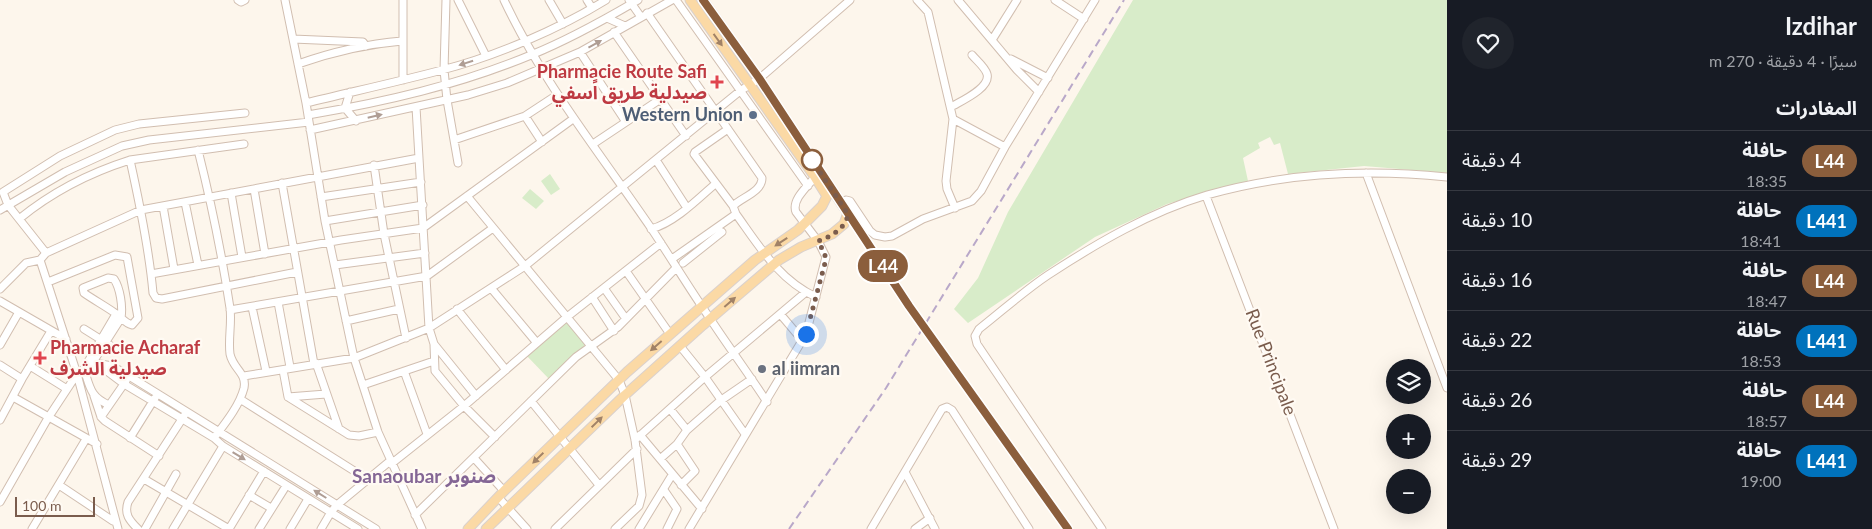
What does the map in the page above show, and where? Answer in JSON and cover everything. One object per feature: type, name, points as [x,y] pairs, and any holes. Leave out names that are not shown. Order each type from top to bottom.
[{"type":"main road","points":[[468,529],[501,494],[618,380],[764,253],[795,233],[822,206],[827,196],[690,0]]},
{"type":"main road","points":[[486,529],[625,395],[773,265],[794,251],[837,231],[846,222],[848,214],[841,203],[759,78],[703,0]]},
{"type":"street","points":[[238,0],[241,2],[245,0]]},
{"type":"street","points":[[285,0],[306,102],[325,221],[354,358],[378,432],[422,529]]},
{"type":"street","points":[[403,0],[403,80]]},
{"type":"street","points":[[446,0],[444,70],[458,163]]},
{"type":"street","points":[[458,0],[486,56]]},
{"type":"street","points":[[504,0],[532,55],[573,119],[593,144],[652,229],[676,268],[767,402]]},
{"type":"street","points":[[549,0],[563,24]]},
{"type":"street","points":[[587,0],[592,8]]},
{"type":"street","points":[[306,102],[444,70],[486,56],[563,24],[606,0]]},
{"type":"street","points":[[0,210],[85,162],[131,143],[309,122],[356,121],[490,89],[580,52],[672,0]]},
{"type":"street","points":[[676,0],[808,186]]},
{"type":"street","points":[[244,376],[354,358],[429,328],[525,266],[715,111],[759,78],[850,0]]},
{"type":"street","points":[[917,0],[928,12],[951,107],[953,119],[946,180],[947,189],[955,208]]},
{"type":"street","points":[[958,0],[1039,92]]},
{"type":"street","points":[[992,40],[1017,0]]},
{"type":"street","points":[[1055,0],[1084,19]]},
{"type":"street","points":[[841,203],[846,200],[850,201],[870,231],[882,237],[892,236],[923,219],[972,201],[1095,0]]},
{"type":"street","points":[[309,122],[345,108],[446,85],[532,55],[607,18],[633,1],[728,128],[759,174],[762,182],[756,190],[733,206]]},
{"type":"street","points":[[607,18],[625,26]]},
{"type":"street","points":[[614,32],[659,100],[686,136]]},
{"type":"street","points":[[293,39],[363,42],[366,46]]},
{"type":"street","points":[[298,64],[333,52],[402,41]]},
{"type":"street","points":[[580,52],[626,122]]},
{"type":"street","points":[[951,107],[986,84],[986,72],[972,55]]},
{"type":"street","points":[[1008,58],[1048,78]]},
{"type":"street","points":[[345,108],[350,92]]},
{"type":"street","points":[[454,140],[525,116],[557,94]]},
{"type":"street","points":[[593,144],[659,100]]},
{"type":"street","points":[[416,107],[429,328],[434,344],[435,371],[464,406],[495,437]]},
{"type":"street","points":[[345,108],[356,121]]},
{"type":"street","points":[[46,253],[8,205],[3,192],[60,156],[115,130],[139,124],[246,113]]},
{"type":"street","points":[[525,116],[542,142]]},
{"type":"street","points":[[151,274],[293,248],[424,228],[573,119]]},
{"type":"street","points":[[953,119],[1005,147]]},
{"type":"street","points":[[728,128],[694,154],[733,206],[736,214],[773,265],[806,292],[816,296]]},
{"type":"street","points":[[19,219],[41,202],[76,181],[130,160],[244,144]]},
{"type":"street","points":[[198,150],[209,197],[230,310],[230,355],[232,363],[244,376],[244,388],[240,398],[214,438]]},
{"type":"street","points":[[0,289],[26,263],[40,260],[46,253],[142,210],[419,158]]},
{"type":"street","points":[[130,160],[142,210],[153,293],[159,300],[297,272]]},
{"type":"street","points":[[656,160],[687,208]]},
{"type":"street","points":[[374,165],[388,258],[406,338]]},
{"type":"street","points":[[1102,529],[977,344],[976,333],[979,328],[1021,294],[1075,258],[1148,218],[1206,196],[1290,178],[1366,173],[1418,174],[1447,177]]},
{"type":"street","points":[[1366,173],[1447,388]]},
{"type":"street","points":[[689,529],[803,340],[826,260],[824,251],[795,210],[794,204],[815,177]]},
{"type":"street","points":[[321,197],[421,182]]},
{"type":"street","points":[[282,183],[315,363],[339,429]]},
{"type":"street","points":[[652,229],[687,208],[715,184]]},
{"type":"street","points":[[254,189],[265,254]]},
{"type":"street","points":[[231,193],[242,257]]},
{"type":"street","points":[[467,196],[618,380],[625,395],[638,438],[637,449],[642,495],[639,506],[616,528]]},
{"type":"street","name":"Rue Principale","points":[[1206,196],[1334,529]]},
{"type":"street","points":[[185,202],[198,265]]},
{"type":"street","points":[[163,206],[174,269]]},
{"type":"street","points":[[325,221],[423,206]]},
{"type":"street","points":[[672,259],[736,214]]},
{"type":"street","points":[[230,310],[426,276],[493,228]]},
{"type":"street","points":[[683,263],[722,232]]},
{"type":"street","points":[[696,242],[700,249]]},
{"type":"street","points":[[321,529],[337,505],[367,479],[464,406],[567,317],[661,244]]},
{"type":"street","points":[[335,265],[426,253]]},
{"type":"street","points":[[0,502],[48,418],[77,374],[89,366],[118,316],[121,302],[114,279],[108,278],[83,288],[84,293],[118,316],[131,325],[138,318],[127,257],[116,255],[48,282]]},
{"type":"street","points":[[40,260],[77,374],[97,444],[114,520],[118,529]]},
{"type":"street","points":[[415,515],[576,357],[614,331],[676,268]]},
{"type":"street","points":[[626,271],[670,334]]},
{"type":"street","points":[[491,288],[537,343]]},
{"type":"street","points":[[604,288],[626,319]]},
{"type":"street","points":[[638,438],[705,377],[806,292]]},
{"type":"street","points":[[592,297],[614,331]]},
{"type":"street","points":[[0,301],[66,339]]},
{"type":"street","points":[[278,302],[288,398]]},
{"type":"street","points":[[252,307],[266,371]]},
{"type":"street","points":[[346,321],[399,309]]},
{"type":"street","points":[[458,309],[506,370]]},
{"type":"street","points":[[0,345],[19,312]]},
{"type":"street","points":[[781,314],[803,340]]},
{"type":"street","points":[[84,329],[116,349]]},
{"type":"street","points":[[1,415],[51,331]]},
{"type":"street","points":[[434,344],[476,396]]},
{"type":"street","points":[[680,346],[705,377],[720,401],[745,434]]},
{"type":"street","points":[[363,385],[434,361]]},
{"type":"street","points":[[0,365],[22,379]]},
{"type":"street","points":[[30,366],[67,389]]},
{"type":"street","points":[[89,366],[112,366],[376,529]]},
{"type":"street","points":[[89,366],[124,384],[214,438],[223,446],[286,486],[356,528]]},
{"type":"street","points":[[89,366],[94,396],[101,417],[159,456]]},
{"type":"street","points":[[404,371],[426,434]]},
{"type":"street","points":[[101,417],[129,376]]},
{"type":"street","points":[[660,459],[677,444],[687,430],[720,401],[752,380]]},
{"type":"street","points":[[130,438],[154,402],[156,394]]},
{"type":"street","points":[[288,398],[326,394]]},
{"type":"street","points":[[94,396],[109,405]]},
{"type":"street","points":[[13,397],[97,444]]},
{"type":"street","points":[[240,398],[367,479]]},
{"type":"street","points":[[288,398],[354,436],[378,432]]},
{"type":"street","points":[[531,401],[599,485]]},
{"type":"street","points":[[871,529],[942,409],[949,408],[1027,528]]},
{"type":"street","points":[[670,409],[687,430]]},
{"type":"street","points":[[138,529],[130,521],[126,509],[128,502],[187,411]]},
{"type":"street","points":[[638,438],[660,459],[702,509]]},
{"type":"street","points":[[32,529],[86,439]]},
{"type":"street","points":[[677,444],[695,471],[681,485]]},
{"type":"street","points":[[172,529],[223,446]]},
{"type":"street","points":[[556,529],[637,449]]},
{"type":"street","points":[[474,458],[501,494],[508,508],[527,529]]},
{"type":"street","points":[[144,479],[229,529],[264,471]]},
{"type":"street","points":[[905,472],[935,529]]},
{"type":"street","points":[[145,529],[176,474]]},
{"type":"street","points":[[639,529],[672,475]]},
{"type":"street","points":[[59,485],[114,520]]},
{"type":"street","points":[[258,529],[286,486]]},
{"type":"street","points":[[664,490],[677,509],[671,528]]},
{"type":"street","points":[[249,495],[271,508]]},
{"type":"street","points":[[290,529],[308,499]]},
{"type":"street","points":[[639,506],[648,515]]},
{"type":"street","points":[[915,529],[930,518]]},
{"type":"street","points":[[110,529],[114,520]]},
{"type":"street","points":[[876,522],[880,529]]},
{"type":"green space","points":[[1133,0],[1447,0],[1447,173],[1364,166],[1288,174],[1280,143],[1274,145],[1270,137],[1258,143],[1260,148],[1243,158],[1248,181],[1167,204],[1095,237],[968,323],[954,309],[978,278],[1008,212]]},
{"type":"green space","points":[[550,174],[560,189],[551,195],[541,181]]},
{"type":"green space","points":[[530,189],[544,201],[536,209],[522,198]]},
{"type":"green space","points":[[568,319],[586,344],[550,380],[526,355]]},
{"type":"railway","points":[[789,529],[886,388],[1124,0]]},
{"type":"bus line","name":"L44","points":[[703,0],[759,78],[909,306],[1068,529]]},
{"type":"place","name":"Pharmacie Route Safi صيدلية طريق اًسفي","points":[[717,82]]},
{"type":"place","name":"Western Union","points":[[753,115]]},
{"type":"place","name":"Pharmacie Acharaf صيدلية الشرف","points":[[40,358]]},
{"type":"place","name":"al iimran","points":[[762,369]]},
{"type":"district","name":"Sanaoubar صنوبر","points":[[424,476]]},
{"type":"route","points":[[806,334],[826,257],[818,241],[837,231],[846,222],[848,214],[810,157],[812,160]]}]
